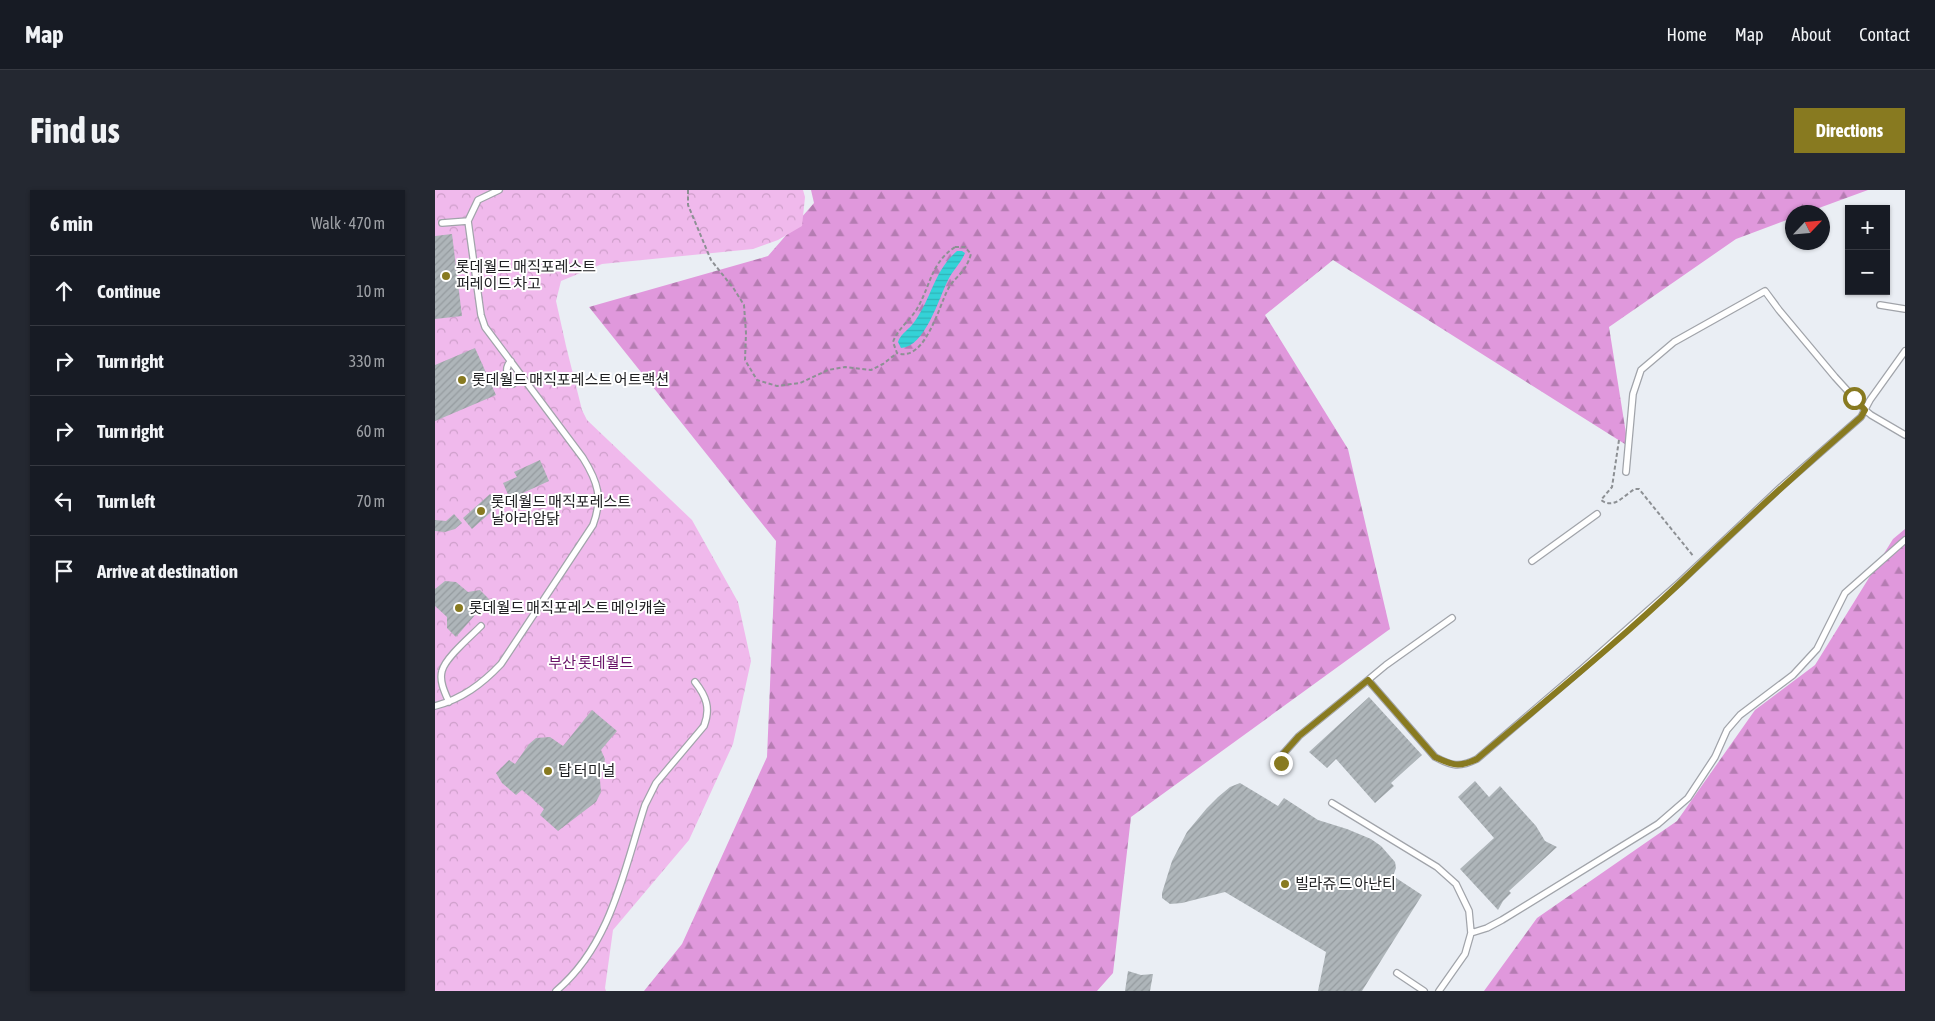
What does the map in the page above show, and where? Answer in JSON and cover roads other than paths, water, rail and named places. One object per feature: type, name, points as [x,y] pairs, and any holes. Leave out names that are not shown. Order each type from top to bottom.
[{"type":"lane","points":[[435,706],[449,702],[478,686],[501,664],[593,526],[598,510],[598,489],[593,474],[485,327],[481,315],[468,221],[478,200],[499,190]]},
{"type":"lane","points":[[442,223],[468,221]]},
{"type":"lane","points":[[1626,472],[1633,394],[1641,370],[1674,342],[1765,291],[1828,370],[1865,410],[1871,416],[1905,435]]},
{"type":"lane","points":[[1880,305],[1905,309]]},
{"type":"lane","points":[[1368,680],[1435,757],[1447,763],[1458,765],[1467,764],[1477,759],[1679,583],[1781,486],[1861,417],[1870,400],[1905,351]]},
{"type":"lane","points":[[511,361],[507,365],[506,371],[513,384]]},
{"type":"lane","points":[[1532,561],[1597,514]]},
{"type":"lane","points":[[1471,933],[1487,928],[1502,920],[1658,824],[1688,798],[1715,757],[1727,730],[1741,714],[1793,675],[1817,649],[1845,594],[1905,540]]},
{"type":"lane","points":[[1281,763],[1283,754],[1299,736],[1386,665],[1452,618]]},
{"type":"lane","points":[[449,702],[441,678],[442,671],[446,663],[481,626]]},
{"type":"lane","points":[[556,991],[566,982],[587,955],[609,918],[645,805],[652,790],[704,726],[708,705],[703,692],[695,682]]},
{"type":"lane","points":[[1332,804],[1437,867],[1456,884],[1469,911],[1471,933],[1465,954],[1439,991]]},
{"type":"lane","points":[[1397,974],[1425,991]]},
{"type":"water","points":[[957,251],[965,253],[948,280],[924,331],[910,346],[901,348],[898,342],[899,339],[921,312],[943,267]]},
{"type":"place","name":"롯데월드 매직포레스트 퍼레이드 차고","points":[[446,276]]},
{"type":"place","name":"롯데월드 매직포레스트 어트랙션","points":[[462,380]]},
{"type":"place","name":"롯데월드 매직포레스트 날아라암닭","points":[[481,511]]},
{"type":"place","name":"롯데월드 매직포레스트 메인캐슬","points":[[459,608]]},
{"type":"place","name":"탑 터미널","points":[[548,771]]},
{"type":"place","name":"빌라쥬 드 아난티","points":[[1285,884]]},
{"type":"park label","name":"부산 롯데월드","points":[[591,663]]}]
